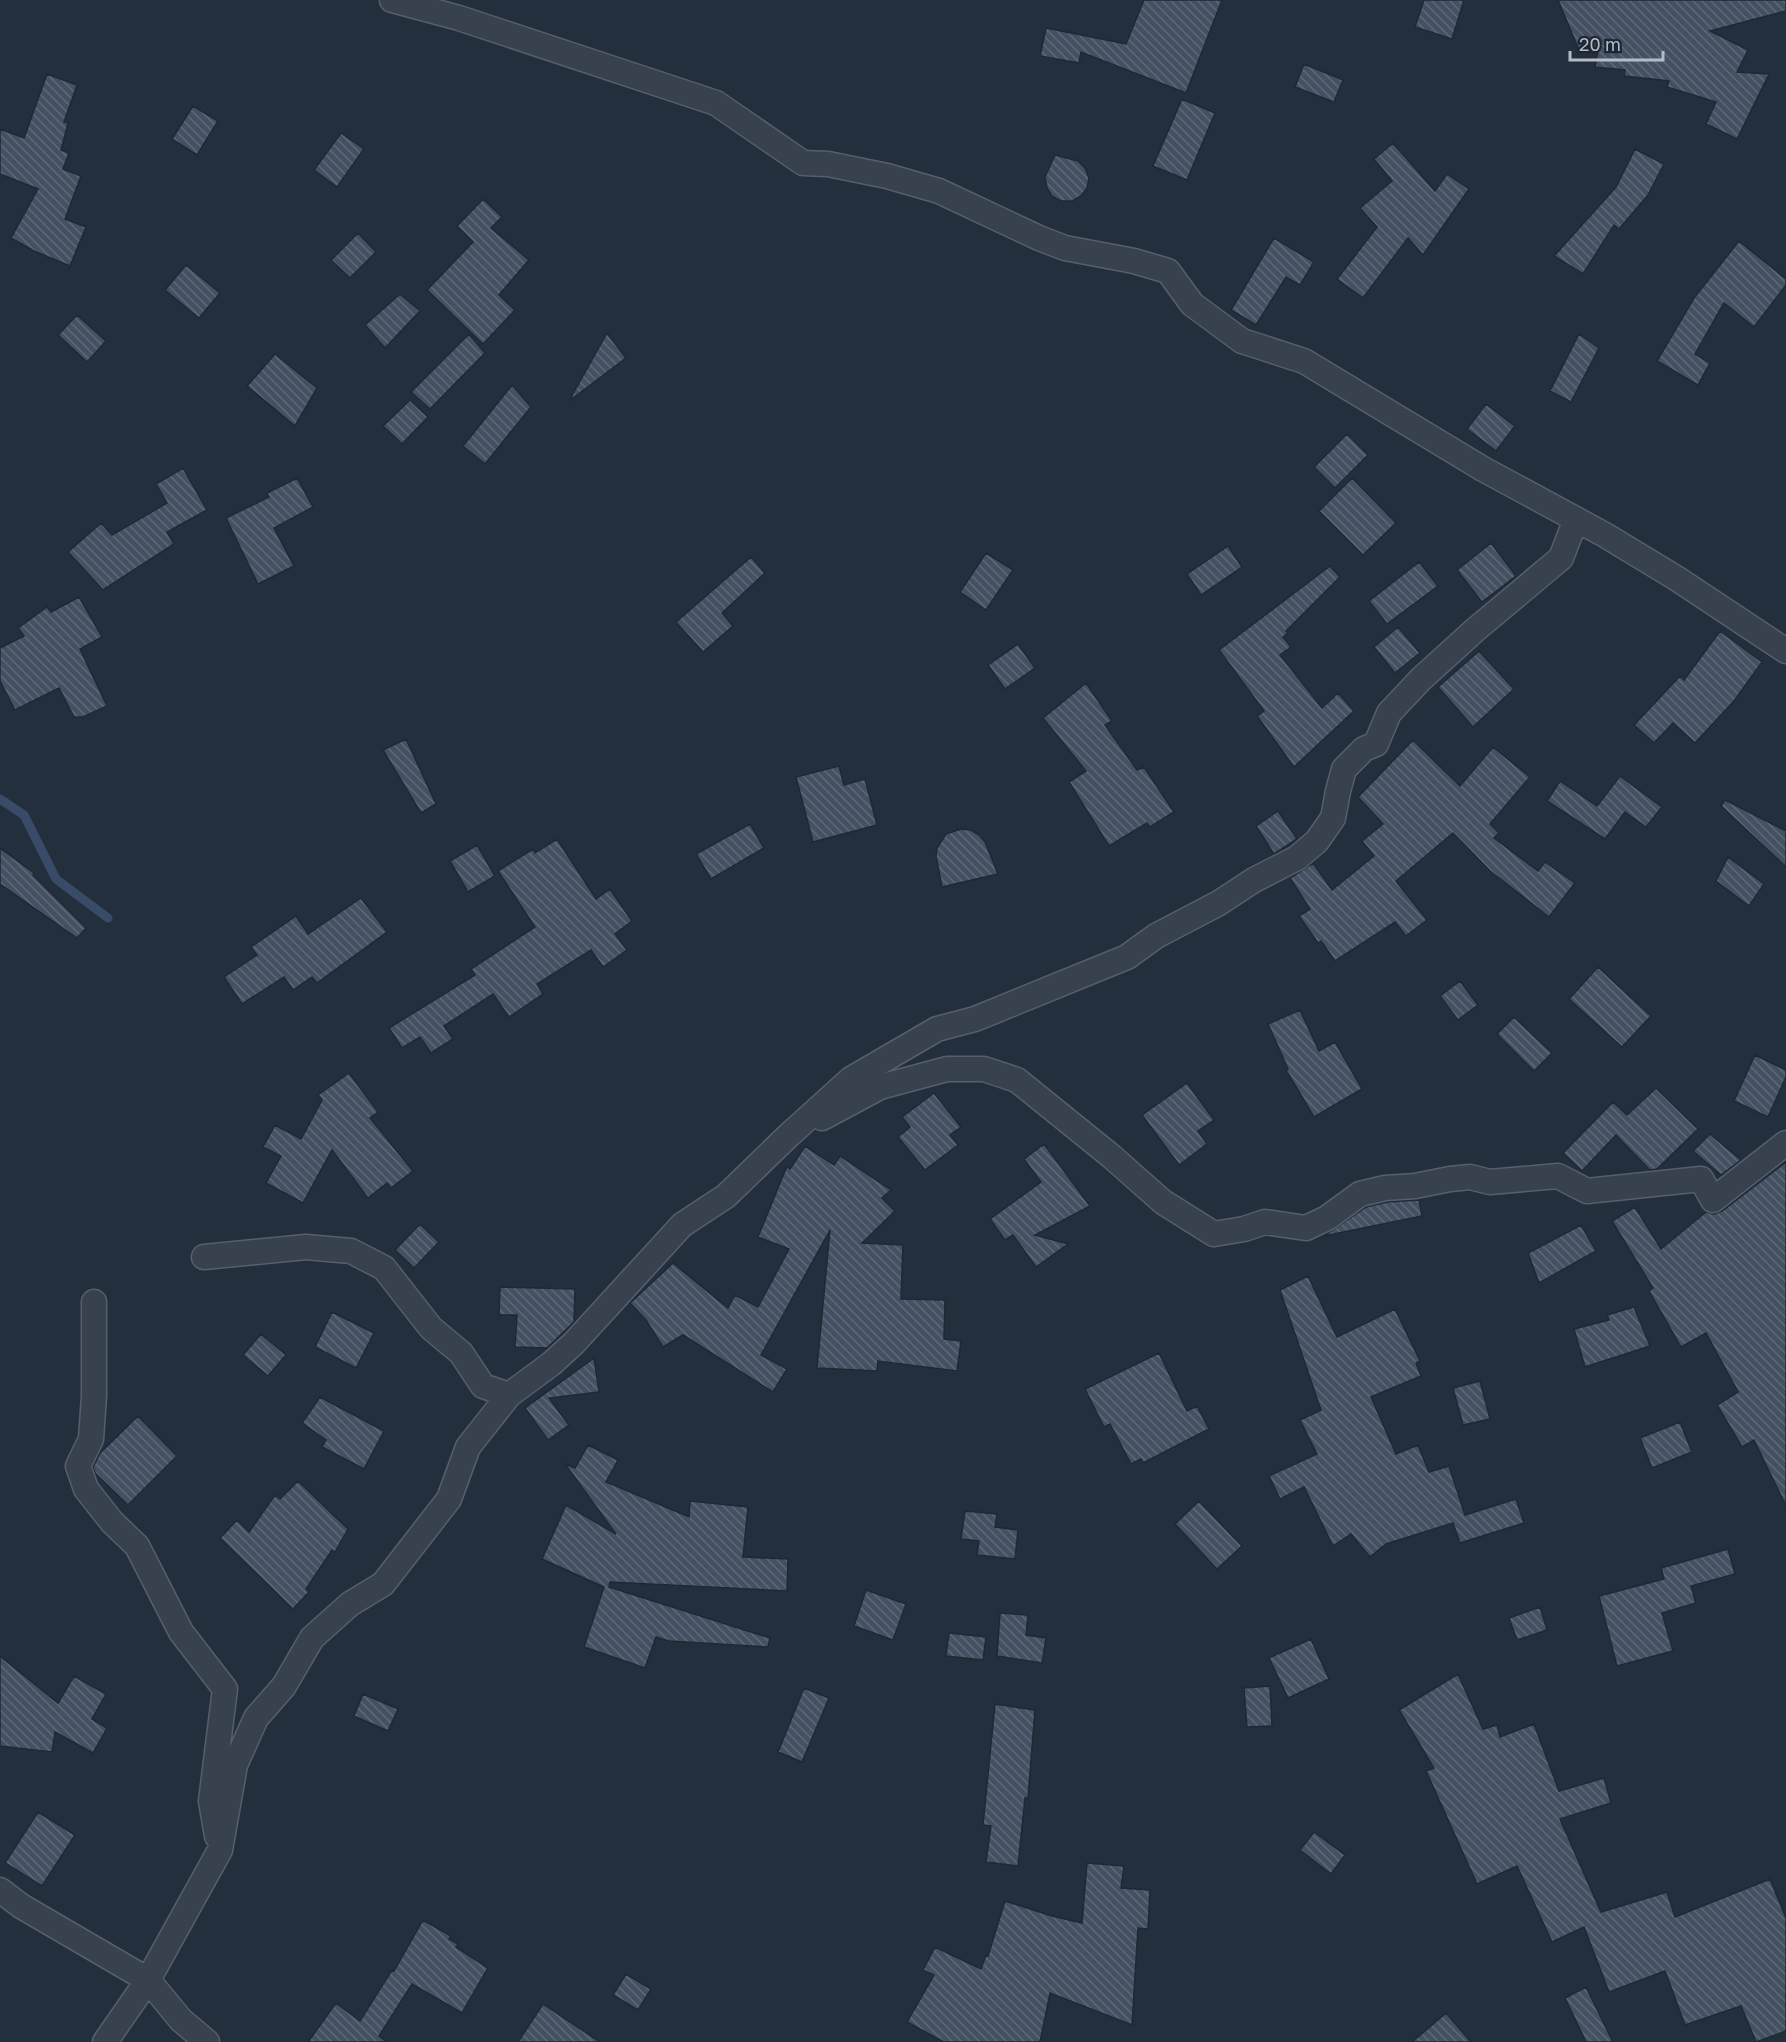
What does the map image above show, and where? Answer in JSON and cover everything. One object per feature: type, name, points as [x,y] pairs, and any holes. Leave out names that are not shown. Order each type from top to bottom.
[{"type":"street","points":[[392,0],[459,18],[716,103],[803,163],[828,164],[877,174],[939,191],[1065,248],[1134,261],[1168,271],[1192,304],[1242,341],[1304,361],[1483,469],[1576,519],[1676,578],[1786,651]]},
{"type":"street","points":[[105,2042],[148,1980],[220,1850],[235,1765],[256,1718],[284,1686],[312,1638],[350,1604],[383,1584],[449,1498],[468,1447],[509,1395],[551,1364],[574,1343],[682,1225],[726,1196],[851,1079],[937,1029],[975,1019],[1127,957],[1156,936],[1297,858],[1317,841],[1333,818],[1344,769],[1364,749],[1376,744],[1389,713],[1421,679],[1474,630],[1561,558],[1576,519]]},
{"type":"street","points":[[788,1136],[880,1087],[947,1069],[984,1069],[1017,1080],[1112,1156],[1163,1202],[1214,1234],[1244,1229],[1265,1222],[1306,1228],[1327,1218],[1360,1194],[1386,1188],[1470,1177],[1490,1182],[1558,1176],[1587,1191],[1701,1179],[1713,1200],[1786,1143]]},
{"type":"street","points":[[204,1257],[306,1248],[351,1251],[384,1268],[431,1328],[461,1353],[483,1386],[509,1395]]},
{"type":"street","points":[[94,1302],[94,1396],[91,1439],[78,1466],[86,1489],[112,1522],[137,1546],[181,1632],[225,1689],[211,1801],[220,1850]]},
{"type":"street","points":[[0,1890],[21,1906],[148,1980],[181,2020],[207,2042]]},
{"type":"building","points":[[1144,0],[1222,0],[1186,93],[1081,52],[1079,63],[1040,56],[1046,28],[1126,44]]},
{"type":"building","points":[[1424,0],[1464,0],[1452,39],[1415,27]]},
{"type":"building","points":[[1558,0],[1786,0],[1786,11],[1710,31],[1748,50],[1737,72],[1769,74],[1737,139],[1706,124],[1716,102],[1667,87],[1669,81],[1624,76],[1625,70],[1595,67],[1598,50],[1578,48]]},
{"type":"building","points":[[1304,64],[1343,80],[1334,102],[1295,87]]},
{"type":"building","points":[[47,74],[77,85],[64,122],[68,123],[61,150],[69,153],[63,169],[81,176],[65,219],[86,227],[70,266],[34,251],[11,238],[38,189],[0,174],[0,129],[24,138]]},
{"type":"building","points":[[1182,99],[1215,113],[1187,180],[1153,166]]},
{"type":"building","points":[[193,106],[218,121],[197,155],[172,139]]},
{"type":"building","points":[[341,133],[364,149],[337,187],[314,170]]},
{"type":"building","points":[[1393,143],[1435,191],[1447,174],[1469,189],[1423,255],[1408,238],[1363,298],[1337,279],[1377,227],[1360,208],[1392,181],[1374,159]]},
{"type":"building","points":[[1635,149],[1664,164],[1648,195],[1619,229],[1614,225],[1583,274],[1554,256],[1616,187]]},
{"type":"building","points":[[1055,155],[1078,161],[1085,168],[1089,178],[1087,188],[1081,196],[1072,201],[1061,201],[1052,196],[1047,188],[1045,177]]},
{"type":"building","points":[[483,199],[502,217],[491,228],[529,260],[499,295],[515,310],[483,344],[427,290],[473,242],[457,226]]},
{"type":"building","points":[[358,233],[376,252],[350,278],[331,260]]},
{"type":"building","points":[[1274,238],[1314,262],[1300,285],[1286,277],[1256,325],[1231,310]]},
{"type":"building","points":[[1739,241],[1786,279],[1786,285],[1754,327],[1724,303],[1695,354],[1710,363],[1698,385],[1657,361],[1694,298]]},
{"type":"building","points":[[186,265],[220,293],[199,318],[165,290]]},
{"type":"building","points":[[400,294],[420,311],[385,348],[365,325]]},
{"type":"building","points":[[77,315],[106,341],[87,362],[58,335]]},
{"type":"building","points":[[607,333],[626,358],[569,401]]},
{"type":"building","points":[[469,334],[485,353],[430,409],[411,392]]},
{"type":"building","points":[[1579,334],[1599,348],[1571,402],[1550,391]]},
{"type":"building","points":[[275,354],[317,388],[295,426],[247,386]]},
{"type":"building","points":[[512,385],[531,407],[485,464],[463,446]]},
{"type":"building","points":[[410,400],[428,417],[402,444],[383,426]]},
{"type":"building","points":[[1486,404],[1515,426],[1496,451],[1467,429]]},
{"type":"building","points":[[1347,434],[1368,455],[1335,488],[1314,467]]},
{"type":"building","points":[[183,468],[207,510],[167,532],[174,544],[103,590],[68,552],[101,523],[112,535],[167,503],[156,484]]},
{"type":"building","points":[[297,478],[313,507],[274,528],[294,566],[258,584],[226,518],[269,497],[267,493]]},
{"type":"building","points":[[1352,478],[1396,523],[1363,555],[1319,511]]},
{"type":"building","points":[[1491,543],[1516,576],[1482,602],[1457,570]]},
{"type":"building","points":[[1228,546],[1242,567],[1201,595],[1187,574]]},
{"type":"building","points":[[986,553],[1013,570],[986,610],[960,592]]},
{"type":"building","points":[[751,557],[765,573],[722,613],[733,626],[703,652],[676,622]]},
{"type":"building","points":[[1419,562],[1438,586],[1387,624],[1369,601]]},
{"type":"building","points":[[1330,566],[1340,577],[1286,631],[1288,633],[1283,637],[1291,647],[1280,655],[1322,708],[1338,693],[1354,711],[1294,767],[1257,716],[1264,711],[1219,650]]},
{"type":"building","points":[[79,597],[102,637],[80,649],[107,706],[83,717],[74,717],[59,688],[15,710],[0,681],[0,648],[24,636],[18,628],[47,607],[51,612]]},
{"type":"building","points":[[1398,627],[1420,653],[1395,673],[1374,647]]},
{"type":"building","points":[[1720,631],[1762,662],[1734,701],[1695,743],[1673,723],[1654,743],[1634,725],[1680,676],[1684,680]]},
{"type":"building","points":[[1018,644],[1035,668],[1005,689],[988,665]]},
{"type":"building","points":[[1479,651],[1514,689],[1473,727],[1438,687]]},
{"type":"building","points":[[1086,683],[1112,721],[1105,725],[1137,770],[1144,767],[1174,812],[1150,827],[1147,823],[1109,846],[1069,782],[1086,771],[1043,718]]},
{"type":"building","points":[[406,739],[436,804],[421,813],[383,750]]},
{"type":"building","points":[[1413,740],[1460,786],[1493,747],[1530,777],[1490,824],[1499,833],[1494,838],[1538,871],[1545,862],[1575,883],[1549,917],[1490,871],[1453,833],[1396,881],[1427,920],[1406,936],[1395,922],[1335,961],[1321,941],[1318,943],[1299,916],[1310,909],[1290,878],[1313,863],[1332,890],[1374,856],[1362,841],[1383,824],[1358,797]]},
{"type":"building","points":[[839,766],[844,785],[865,779],[877,825],[813,842],[796,777]]},
{"type":"building","points":[[1620,776],[1662,807],[1646,827],[1625,812],[1605,839],[1547,801],[1560,781],[1597,806]]},
{"type":"building","points":[[1725,800],[1786,831],[1786,867],[1721,806]]},
{"type":"building","points":[[1278,811],[1297,839],[1274,854],[1256,826]]},
{"type":"building","points":[[750,824],[764,848],[711,879],[696,854]]},
{"type":"building","points":[[961,829],[971,830],[985,842],[998,874],[942,887],[936,856],[937,848],[946,834]]},
{"type":"building","points":[[557,839],[596,899],[610,889],[632,921],[615,934],[627,950],[603,967],[591,950],[537,984],[543,994],[509,1017],[493,994],[444,1026],[453,1039],[431,1053],[420,1037],[402,1048],[389,1028],[475,975],[471,969],[535,927],[498,871],[533,849],[535,853]]},
{"type":"building","points":[[477,845],[495,876],[468,892],[450,861]]},
{"type":"building","points":[[0,848],[34,873],[33,875],[86,928],[77,938],[0,884]]},
{"type":"building","points":[[1728,857],[1764,884],[1749,906],[1716,881]]},
{"type":"building","points":[[361,898],[387,932],[317,983],[312,977],[293,990],[284,977],[242,1004],[224,977],[257,955],[251,947],[296,916],[308,934]]},
{"type":"building","points":[[1598,967],[1651,1016],[1622,1047],[1569,999]]},
{"type":"building","points":[[1460,981],[1478,1005],[1458,1020],[1440,996]]},
{"type":"building","points":[[1300,1010],[1319,1051],[1335,1042],[1362,1089],[1314,1117],[1286,1070],[1288,1069],[1268,1024]]},
{"type":"building","points":[[1514,1017],[1552,1053],[1534,1071],[1497,1034]]},
{"type":"building","points":[[1755,1055],[1786,1070],[1786,1077],[1768,1117],[1734,1101]]},
{"type":"building","points":[[349,1073],[378,1112],[370,1118],[413,1171],[391,1188],[387,1183],[368,1198],[332,1150],[303,1203],[266,1183],[281,1156],[263,1147],[275,1125],[301,1139],[322,1100],[318,1095]]},
{"type":"building","points":[[1187,1083],[1214,1120],[1198,1131],[1207,1144],[1179,1165],[1142,1115]]},
{"type":"building","points":[[1656,1088],[1698,1129],[1657,1169],[1650,1170],[1616,1135],[1582,1171],[1563,1153],[1613,1102],[1627,1115]]},
{"type":"building","points":[[934,1093],[961,1127],[950,1135],[958,1145],[925,1170],[898,1137],[910,1127],[902,1117]]},
{"type":"building","points":[[1710,1134],[1741,1160],[1721,1175],[1693,1151]]},
{"type":"building","points":[[1044,1144],[1090,1206],[1035,1235],[1068,1244],[1036,1267],[1013,1235],[1005,1240],[990,1219],[1041,1182],[1024,1159]]},
{"type":"building","points":[[805,1146],[834,1165],[840,1156],[891,1190],[882,1198],[895,1211],[862,1243],[903,1245],[901,1299],[945,1300],[944,1339],[961,1341],[957,1371],[878,1361],[877,1371],[817,1368],[830,1230],[761,1355],[787,1369],[773,1392],[683,1335],[663,1347],[646,1320],[630,1303],[673,1263],[728,1308],[735,1295],[758,1307],[789,1249],[758,1237],[787,1166],[790,1169]]},
{"type":"building","points":[[1786,1162],[1786,1506],[1754,1440],[1742,1447],[1717,1405],[1738,1392],[1706,1333],[1681,1347],[1649,1291],[1653,1288],[1612,1221],[1635,1207],[1661,1249],[1706,1212],[1714,1214],[1722,1211]]},
{"type":"building","points":[[1419,1200],[1422,1216],[1324,1236],[1366,1207],[1387,1202]]},
{"type":"building","points":[[420,1224],[439,1242],[414,1268],[395,1250]]},
{"type":"building","points":[[1581,1225],[1596,1251],[1539,1283],[1528,1253]]},
{"type":"building","points":[[1308,1276],[1337,1337],[1395,1309],[1420,1361],[1416,1363],[1421,1376],[1371,1397],[1396,1454],[1418,1445],[1429,1472],[1449,1466],[1465,1515],[1516,1499],[1524,1523],[1460,1543],[1453,1523],[1386,1544],[1370,1557],[1351,1534],[1333,1546],[1304,1487],[1280,1499],[1269,1476],[1317,1454],[1300,1420],[1321,1410],[1280,1290]]},
{"type":"building","points":[[500,1287],[575,1289],[574,1322],[547,1348],[515,1347],[517,1315],[499,1315]]},
{"type":"building","points":[[1634,1307],[1650,1346],[1585,1367],[1574,1329],[1609,1320],[1607,1315]]},
{"type":"building","points":[[332,1312],[374,1333],[356,1368],[315,1347]]},
{"type":"building","points":[[261,1334],[286,1355],[268,1376],[243,1355]]},
{"type":"building","points":[[1159,1353],[1187,1411],[1197,1406],[1209,1429],[1143,1463],[1141,1459],[1131,1464],[1110,1424],[1104,1427],[1085,1389]]},
{"type":"building","points":[[594,1358],[599,1392],[549,1398],[569,1425],[548,1440],[525,1408]]},
{"type":"building","points":[[1480,1381],[1490,1419],[1463,1425],[1453,1388]]},
{"type":"building","points":[[320,1397],[384,1431],[364,1469],[322,1447],[326,1440],[302,1423]]},
{"type":"building","points":[[138,1416],[177,1456],[128,1505],[95,1473],[93,1467],[100,1453]]},
{"type":"building","points":[[1680,1422],[1692,1452],[1652,1468],[1640,1438]]},
{"type":"building","points":[[588,1445],[618,1460],[606,1482],[689,1517],[690,1501],[748,1507],[743,1557],[788,1559],[787,1591],[610,1582],[609,1587],[770,1638],[768,1647],[669,1641],[656,1637],[645,1668],[584,1647],[604,1587],[542,1559],[566,1505],[616,1534],[565,1464],[575,1468]]},
{"type":"building","points":[[298,1481],[348,1529],[335,1552],[332,1550],[306,1589],[309,1592],[293,1609],[220,1538],[237,1520],[249,1532],[275,1495],[280,1499]]},
{"type":"building","points":[[1199,1501],[1242,1546],[1217,1569],[1175,1524]]},
{"type":"building","points":[[965,1511],[997,1514],[995,1527],[1018,1530],[1015,1559],[977,1555],[979,1541],[961,1539]]},
{"type":"building","points":[[1728,1549],[1735,1574],[1691,1586],[1696,1603],[1662,1613],[1673,1651],[1617,1666],[1599,1596],[1664,1579],[1661,1568]]},
{"type":"building","points":[[866,1590],[906,1604],[893,1640],[854,1626]]},
{"type":"building","points":[[1540,1607],[1547,1630],[1517,1640],[1509,1618]]},
{"type":"building","points":[[1000,1613],[1028,1615],[1026,1635],[1046,1638],[1042,1663],[997,1656]]},
{"type":"building","points":[[949,1633],[986,1637],[983,1660],[946,1656]]},
{"type":"building","points":[[1311,1639],[1329,1679],[1288,1698],[1269,1658]]},
{"type":"building","points":[[0,1656],[58,1703],[74,1676],[106,1694],[92,1719],[107,1728],[93,1753],[55,1732],[52,1752],[0,1746]]},
{"type":"building","points":[[1458,1674],[1483,1729],[1497,1725],[1500,1737],[1534,1724],[1559,1791],[1604,1778],[1611,1803],[1560,1819],[1601,1912],[1667,1892],[1675,1917],[1770,1879],[1786,1918],[1786,2031],[1756,2042],[1741,2006],[1685,2025],[1665,1971],[1609,1992],[1584,1927],[1552,1942],[1517,1866],[1477,1884],[1426,1771],[1434,1768],[1399,1710]]},
{"type":"building","points":[[1270,1686],[1272,1726],[1247,1727],[1244,1688]]},
{"type":"building","points":[[804,1688],[829,1698],[802,1762],[778,1752]]},
{"type":"building","points":[[363,1694],[398,1709],[388,1731],[354,1716]]},
{"type":"building","points":[[995,1704],[1035,1710],[1028,1798],[1025,1798],[1018,1866],[986,1862],[991,1826],[983,1825]]},
{"type":"building","points":[[38,1812],[75,1835],[42,1886],[5,1863]]},
{"type":"building","points":[[1314,1832],[1345,1855],[1331,1874],[1300,1850]]},
{"type":"building","points":[[1087,1863],[1124,1866],[1121,1888],[1150,1890],[1148,1929],[1138,1928],[1132,2025],[1050,1993],[1040,2042],[944,2042],[907,2022],[934,1975],[923,1970],[935,1947],[981,1969],[986,1955],[988,1956],[1005,1901],[1082,1923]]},
{"type":"building","points":[[423,1920],[451,1936],[449,1939],[458,1944],[456,1947],[488,1968],[462,2013],[412,1984],[379,2036],[387,2042],[308,2042],[336,2003],[360,2021],[392,1970],[394,1971]]},
{"type":"building","points":[[626,1974],[651,1989],[638,2010],[613,1995]]},
{"type":"building","points":[[1586,1987],[1613,2042],[1586,2042],[1565,1998]]},
{"type":"building","points":[[543,2004],[600,2042],[518,2042]]},
{"type":"building","points":[[1446,2013],[1471,2042],[1412,2042]]},
{"type":"waterway","points":[[0,799],[24,815],[56,879],[108,918]]}]
